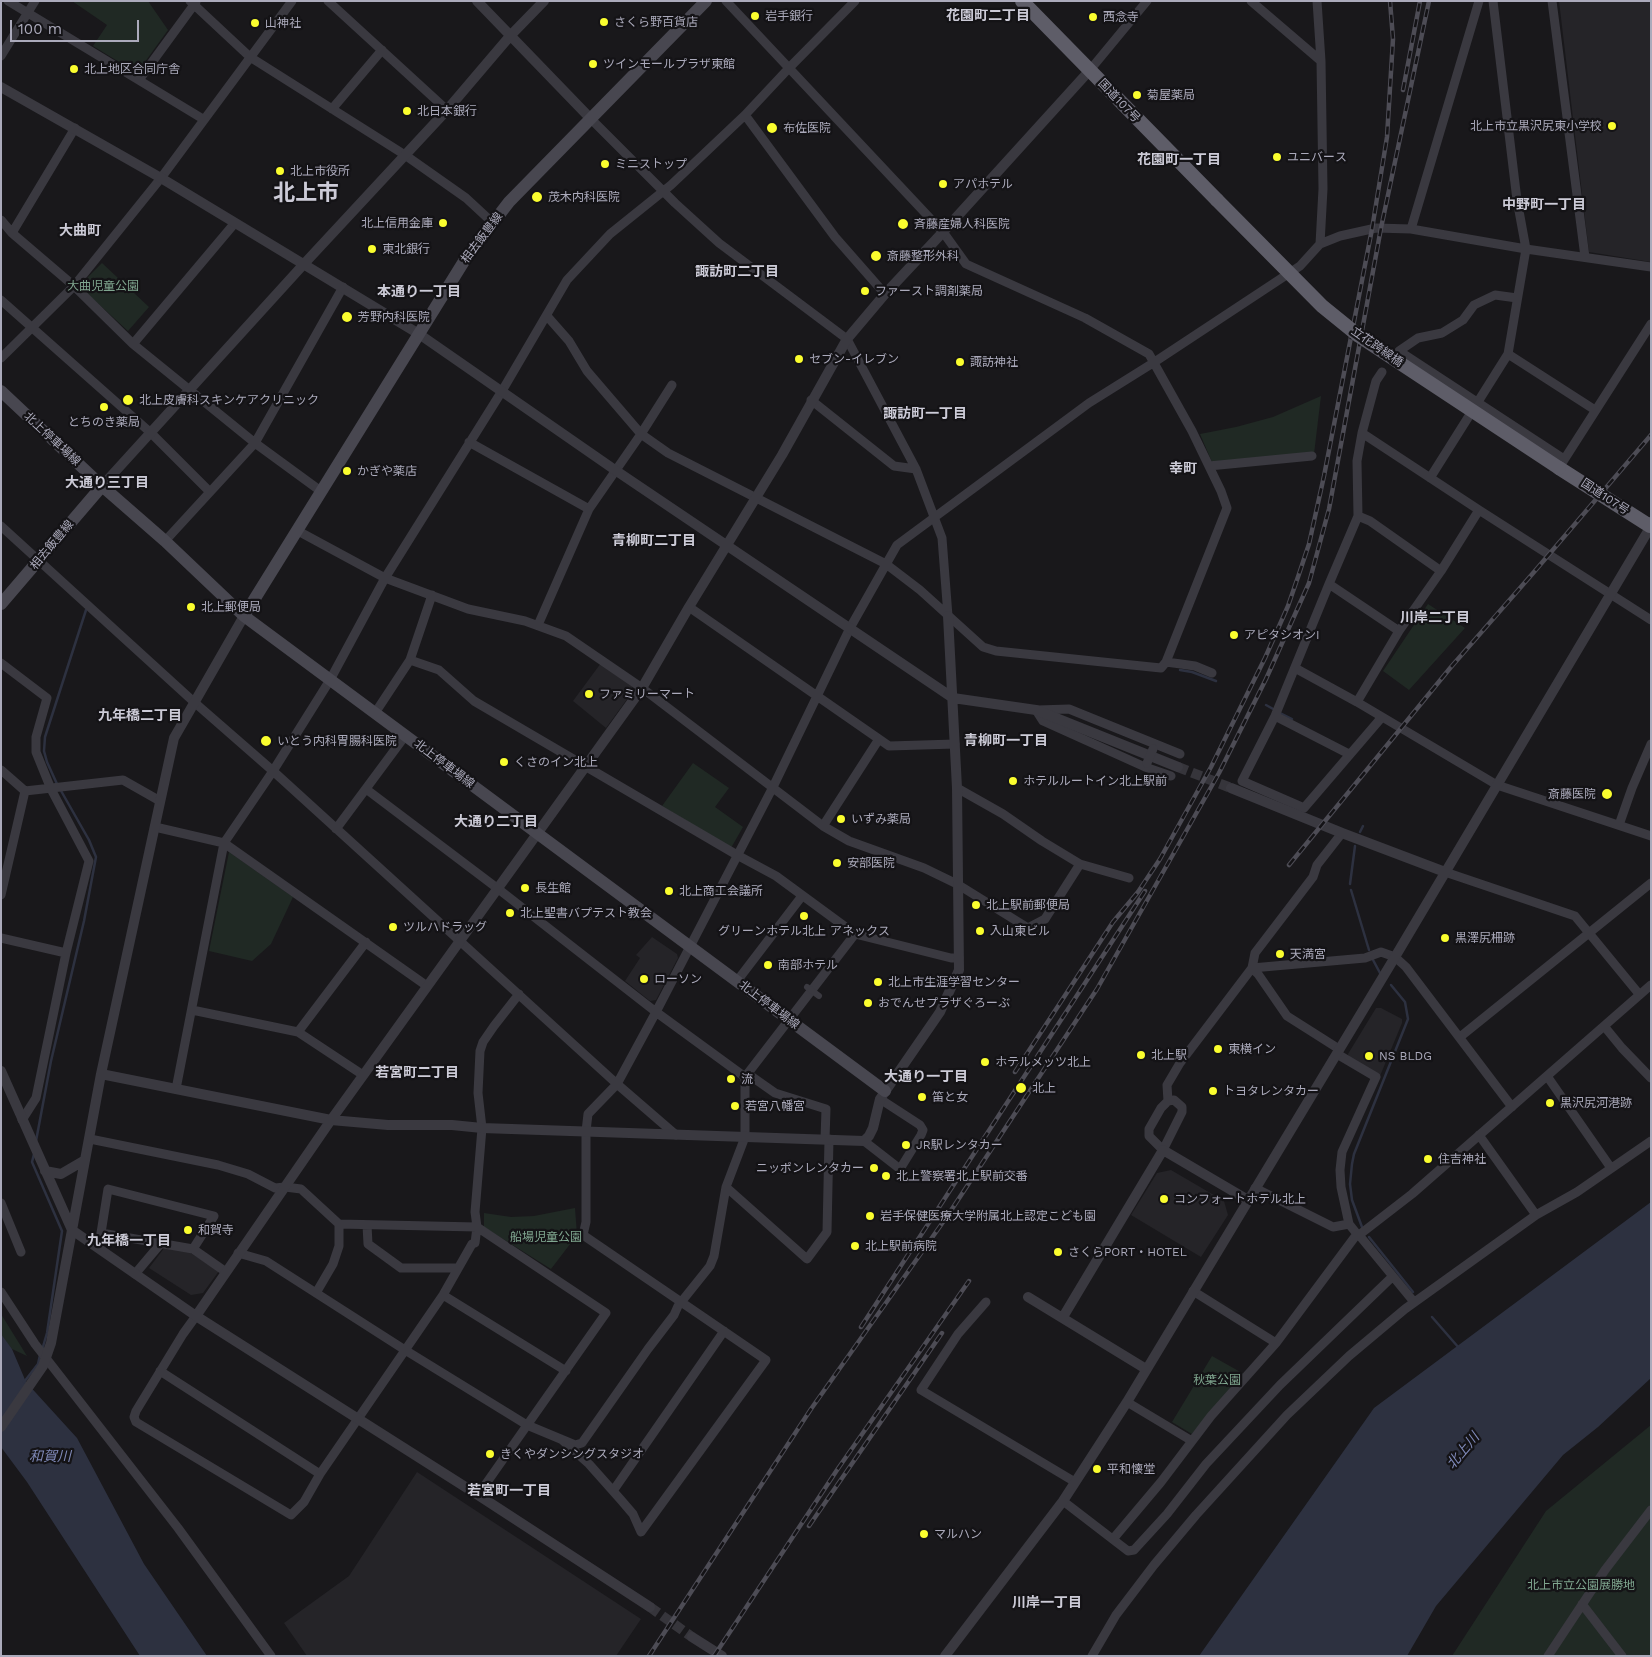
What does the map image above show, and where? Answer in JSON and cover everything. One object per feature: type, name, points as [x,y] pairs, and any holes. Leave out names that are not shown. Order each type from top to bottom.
[{"type":"highway","name":"国道107号","points":[[1022,1],[1217,200]]},
{"type":"highway","name":"立花跨線橋","points":[[1217,200],[1322,306],[1359,336],[1562,463]]},
{"type":"highway","name":"国道107号","points":[[1562,463],[1650,526]]},
{"type":"main road","name":"相去飯豊線","points":[[244,616],[466,258],[509,202],[706,1]]},
{"type":"main road","name":"北上停車場線","points":[[1,391],[244,616],[737,981],[883,1095]]},
{"type":"main road","name":"相去飯豊線","points":[[1,604],[102,486]]},
{"type":"street","points":[[8,1],[203,119]]},
{"type":"street","points":[[1,56],[35,1]]},
{"type":"street","points":[[1,358],[74,286],[160,178],[292,1]]},
{"type":"street","points":[[328,1],[447,110]]},
{"type":"street","points":[[476,1],[590,118],[719,243],[847,339],[916,469],[942,538],[954,698],[959,970],[940,1012],[883,1095],[873,1128],[864,1141]]},
{"type":"street","points":[[102,486],[447,110],[510,36],[544,1]]},
{"type":"street","points":[[547,316],[568,341],[587,371],[641,434],[668,453],[886,564],[920,590],[983,647],[996,651],[1161,668],[1166,662],[1227,508],[1192,431],[1149,354],[1085,318],[966,264],[943,232],[726,1]]},
{"type":"street","points":[[176,1090],[224,843],[273,771],[330,680],[385,578],[502,391],[567,280],[610,234],[671,185],[745,115],[855,1]]},
{"type":"street","points":[[519,994],[483,1042],[480,1051],[478,1093],[482,1128],[475,1212],[477,1227],[475,1243],[472,1244],[443,1295],[320,1474],[304,1502],[291,1516],[136,1422],[134,1417],[136,1411],[182,1334],[363,1075],[642,688],[689,607],[756,499],[847,339],[885,294],[1090,70],[1147,1]]},
{"type":"street","points":[[1251,1],[1321,61]]},
{"type":"street","points":[[1317,1],[1321,61],[1323,189],[1320,244]]},
{"type":"street","points":[[1411,229],[1478,1]]},
{"type":"street","points":[[1430,478],[1479,403],[1508,354],[1526,249],[1515,182],[1493,1]]},
{"type":"street","points":[[1552,1],[1585,256]]},
{"type":"street","points":[[139,80],[193,3],[250,58],[405,155],[466,198],[493,223]]},
{"type":"street","points":[[332,109],[382,50]]},
{"type":"street","points":[[1,87],[160,178],[419,334],[615,470],[954,698],[1036,710],[1069,709],[1154,746],[1180,754]]},
{"type":"street","points":[[745,115],[835,237],[885,294]]},
{"type":"street","points":[[12,233],[75,128]]},
{"type":"street","points":[[1,220],[12,233],[74,286],[133,344],[255,442],[322,492]]},
{"type":"street","points":[[133,344],[234,224]]},
{"type":"street","points":[[561,1439],[589,1464],[633,1514],[641,1532],[766,1360],[584,1235],[586,1222],[586,1131],[588,1114],[616,1084],[656,1012],[773,786],[850,628],[897,545],[1090,403],[1300,266],[1320,244],[1340,236],[1372,229],[1411,229],[1526,249],[1651,267]]},
{"type":"street","points":[[165,541],[255,442],[343,287]]},
{"type":"street","points":[[1518,298],[1495,295],[1474,305],[1463,320],[1442,333],[1418,338],[1398,351],[1479,403],[1562,463],[1651,324]]},
{"type":"street","points":[[1,300],[151,433],[210,492]]},
{"type":"street","points":[[1508,354],[1595,410]]},
{"type":"street","points":[[1382,372],[1376,381],[1362,433],[1357,461],[1358,516],[1328,584],[1275,716],[1242,781],[1304,808],[1382,717]]},
{"type":"street","points":[[538,625],[589,509],[672,385]]},
{"type":"street","points":[[811,400],[894,466],[916,469]]},
{"type":"street","points":[[1362,433],[1651,620]]},
{"type":"street","points":[[469,442],[589,509]]},
{"type":"street","points":[[1209,466],[1312,456]]},
{"type":"street","points":[[1357,702],[1399,631],[1441,571],[1479,510]]},
{"type":"street","points":[[1358,516],[1370,521],[1441,571]]},
{"type":"street","points":[[1,526],[616,1084],[676,1135]]},
{"type":"street","points":[[946,1656],[1063,1501],[1127,1402],[1498,785],[1650,526]]},
{"type":"street","points":[[298,531],[385,578],[468,609],[525,621],[566,636],[642,688],[823,826],[849,841],[924,868],[958,884],[1028,928],[1045,918],[1080,864]]},
{"type":"street","points":[[1328,584],[1399,631]]},
{"type":"street","points":[[375,713],[410,660],[432,595]]},
{"type":"street","points":[[689,607],[889,746],[955,744]]},
{"type":"street","points":[[1,1427],[45,1362],[51,1343],[101,1074],[174,738],[244,616]]},
{"type":"street","points":[[410,660],[439,670],[474,701],[776,876],[855,934],[951,958],[959,958]]},
{"type":"street","points":[[1,662],[48,698],[36,737],[36,752],[51,789],[89,861],[66,953],[36,1098],[22,1120]]},
{"type":"street","points":[[1166,662],[1196,666],[1212,673]]},
{"type":"street","points":[[1295,668],[1357,702],[1498,785],[1651,836]]},
{"type":"street","points":[[1036,710],[1043,721],[1171,776]]},
{"type":"street","points":[[1036,710],[1178,767]]},
{"type":"street","points":[[1275,716],[1349,754]]},
{"type":"street","points":[[336,829],[405,736]]},
{"type":"street","points":[[823,826],[879,739]]},
{"type":"street","points":[[1619,825],[1632,788],[1651,744]]},
{"type":"street","points":[[1146,765],[1154,746]]},
{"type":"street","points":[[1,770],[25,791],[123,780],[160,801]]},
{"type":"street","points":[[957,788],[1003,814],[1080,864],[1129,878]]},
{"type":"street","points":[[1231,788],[1445,872],[1575,916],[1639,994]]},
{"type":"street","points":[[366,789],[656,1012],[747,1076],[775,1093],[826,1109],[827,1232],[807,1259],[726,1187]]},
{"type":"street","points":[[1,895],[25,791]]},
{"type":"street","points":[[155,827],[224,843],[427,986]]},
{"type":"street","points":[[1168,1101],[1167,1085],[1180,1063],[1252,968],[1255,953],[1313,877],[1316,865],[1342,833]]},
{"type":"street","points":[[1460,1037],[1651,883]]},
{"type":"street","points":[[737,981],[802,896]]},
{"type":"street","points":[[238,1253],[266,1261],[527,1426],[575,1445],[582,1444],[682,1302],[710,1266],[714,1256],[726,1187],[745,1138],[747,1076],[855,934]]},
{"type":"street","points":[[1,938],[66,953]]},
{"type":"street","points":[[298,1032],[366,942]]},
{"type":"street","points":[[1252,968],[1365,958],[1381,952],[1395,957],[1406,967],[1512,1107]]},
{"type":"street","points":[[1113,1539],[1161,1482],[1211,1416],[1276,1342],[1357,1234],[1348,1224],[1341,1187],[1342,1152],[1376,1077],[1286,1016],[1252,968]]},
{"type":"street","points":[[1414,1302],[1359,1235],[1412,1194],[1651,985]]},
{"type":"street","points":[[807,988],[819,996]]},
{"type":"street","points":[[192,1010],[298,1032],[363,1075]]},
{"type":"street","points":[[1604,1026],[1651,1078]]},
{"type":"street","points":[[1,1071],[72,1230],[196,1316],[359,1418],[650,1607]]},
{"type":"street","points":[[101,1074],[331,1120],[388,1125],[452,1125],[482,1128],[864,1141],[900,1168],[923,1130],[920,1125],[883,1095]]},
{"type":"street","points":[[1547,1076],[1611,1168]]},
{"type":"street","points":[[1063,1317],[1163,1150],[1182,1112],[1182,1107],[1179,1103],[1174,1100],[1168,1101],[1161,1108],[1149,1129],[1149,1136],[1163,1150],[1248,1200]]},
{"type":"street","points":[[1479,1135],[1536,1215]]},
{"type":"street","points":[[90,1139],[218,1165],[248,1174],[274,1188],[302,1189],[339,1224],[477,1227],[606,1313],[478,1495]]},
{"type":"street","points":[[1092,1656],[1116,1615],[1154,1565],[1196,1516],[1287,1415],[1356,1350],[1414,1302],[1536,1215],[1577,1192],[1651,1140]]},
{"type":"street","points":[[45,1171],[61,1174],[85,1160]]},
{"type":"street","points":[[1255,1188],[1333,1227],[1348,1224]]},
{"type":"street","points":[[193,1249],[214,1216],[108,1189],[101,1233],[162,1242],[193,1249],[226,1272]]},
{"type":"street","points":[[1,1203],[22,1252]]},
{"type":"street","points":[[316,1293],[333,1264],[339,1246],[339,1224]]},
{"type":"street","points":[[367,1225],[368,1244],[401,1268],[458,1268]]},
{"type":"street","points":[[136,1274],[162,1242]]},
{"type":"street","points":[[1063,1501],[1128,1551],[1134,1550],[1167,1514],[1206,1464],[1280,1385],[1392,1277]]},
{"type":"street","points":[[1,1292],[45,1362],[178,1528],[271,1656]]},
{"type":"street","points":[[1193,1292],[1276,1342]]},
{"type":"street","points":[[443,1295],[566,1371]]},
{"type":"street","points":[[1028,1297],[1146,1369]]},
{"type":"street","points":[[986,1302],[958,1334],[920,1390],[1075,1482]]},
{"type":"street","points":[[613,1491],[724,1331]]},
{"type":"street","points":[[160,1371],[320,1474]]},
{"type":"street","points":[[1127,1402],[1192,1441]]},
{"type":"street","points":[[1548,1656],[1605,1570],[1651,1510]]},
{"type":"street","points":[[1582,1604],[1622,1656]]},
{"type":"street","points":[[692,1637],[722,1656]]},
{"type":"shaded area","name":"北上市立黒沢尻東小学校","points":[[1559,1],[1651,1],[1651,262],[1589,252]]},
{"type":"shaded area","points":[[601,663],[632,686],[633,691],[606,728],[573,701]]},
{"type":"shaded area","points":[[652,937],[677,954],[678,958],[656,1000],[650,1001],[625,981],[640,958],[636,955]]},
{"type":"shaded area","points":[[1376,1008],[1381,1008],[1402,1019],[1380,1076],[1349,1058],[1348,1054]]},
{"type":"shaded area","points":[[1171,1170],[1224,1201],[1228,1215],[1201,1257],[1131,1215],[1157,1173]]},
{"type":"shaded area","points":[[165,1247],[186,1250],[219,1271],[203,1293],[191,1295],[149,1268]]},
{"type":"shaded area","points":[[417,1472],[641,1619],[616,1656],[307,1656],[284,1623],[349,1576]]},
{"type":"green space","points":[[72,1],[148,1],[168,30],[137,73],[93,46],[107,25]]},
{"type":"green space","name":"大曲児童公園","points":[[102,263],[149,307],[128,331],[79,286]]},
{"type":"green space","points":[[1321,396],[1314,454],[1212,462],[1200,434],[1273,417]]},
{"type":"green space","points":[[1428,604],[1465,628],[1409,690],[1383,671]]},
{"type":"green space","points":[[693,763],[729,788],[715,807],[743,827],[731,848],[662,806]]},
{"type":"green space","points":[[229,852],[293,897],[271,944],[252,961],[209,951]]},
{"type":"green space","name":"船場児童公園","points":[[575,1208],[577,1235],[551,1269],[484,1227],[484,1213],[511,1217],[534,1216]]},
{"type":"green space","points":[[1,1314],[27,1356],[12,1349],[1,1335]]},
{"type":"green space","name":"秋葉公園","points":[[1212,1356],[1244,1374],[1192,1434],[1172,1422]]},
{"type":"green space","name":"北上市立公園展勝地","points":[[1651,1425],[1651,1656],[1452,1656],[1546,1511]]},
{"type":"water","name":"北上川","points":[[1651,1202],[1651,1378],[1598,1427],[1563,1455],[1436,1606],[1407,1656],[1199,1656],[1374,1408]]},
{"type":"water","name":"和賀川","points":[[1,1334],[12,1349],[26,1382],[77,1438],[144,1564],[207,1656],[140,1656],[27,1482],[1,1447]]},
{"type":"waterway","points":[[57,784],[44,751],[45,737],[86,610]]},
{"type":"waterway","points":[[1180,670],[1192,672],[1216,681]]},
{"type":"waterway","points":[[1266,705],[1275,710]]},
{"type":"waterway","points":[[1280,713],[1292,719]]},
{"type":"waterway","points":[[36,1141],[51,1061],[84,921],[96,857],[89,840],[60,789]]},
{"type":"waterway","points":[[1360,832],[1363,826]]},
{"type":"waterway","points":[[1350,884],[1355,846]]},
{"type":"waterway","points":[[1351,890],[1369,950]]},
{"type":"waterway","points":[[1372,958],[1380,973]]},
{"type":"waterway","points":[[1362,1227],[1352,1200],[1350,1184],[1354,1154],[1408,1019],[1405,1002],[1391,985]]},
{"type":"waterway","points":[[34,1154],[32,1162],[62,1231],[47,1333],[42,1350]]},
{"type":"waterway","points":[[1369,1237],[1413,1292]]},
{"type":"waterway","points":[[1432,1317],[1459,1348]]},
{"type":"waterway","points":[[24,1382],[38,1364],[40,1355]]},
{"type":"tunnel","points":[[1178,767],[1231,788]]},
{"type":"tunnel","points":[[650,1607],[692,1637]]},
{"type":"railway","points":[[1015,1072],[1113,922],[1138,892],[1160,859],[1211,767],[1265,658],[1288,606],[1309,544],[1372,229],[1387,137],[1393,39],[1390,1]]},
{"type":"railway","points":[[1403,90],[1420,1]]},
{"type":"railway","points":[[649,1656],[811,1409],[948,1215],[1097,989],[1219,773],[1266,679],[1309,583],[1329,509],[1381,228],[1429,1]]},
{"type":"railway","points":[[1289,865],[1451,667],[1651,435]]},
{"type":"railway","points":[[861,1327],[1145,891]]},
{"type":"railway","points":[[714,1656],[837,1470],[969,1281]]},
{"type":"railway","points":[[809,1526],[942,1333]]},
{"type":"place","name":"岩手銀行","points":[[755,16]]},
{"type":"place","name":"西念寺","points":[[1093,17]]},
{"type":"place","name":"さくら野百貨店","points":[[604,22]]},
{"type":"place","name":"山神社","points":[[255,23]]},
{"type":"place","name":"ツインモールプラザ東館","points":[[593,64]]},
{"type":"place","name":"北上地区合同庁舎","points":[[74,69]]},
{"type":"place","name":"菊屋薬局","points":[[1137,95]]},
{"type":"place","name":"北日本銀行","points":[[407,111]]},
{"type":"place","name":"北上市立黒沢尻東小学校","points":[[1612,126]]},
{"type":"place","name":"布佐医院","points":[[772,128]]},
{"type":"place","name":"ユニバース","points":[[1277,157]]},
{"type":"place","name":"ミニストップ","points":[[605,164]]},
{"type":"place","name":"北上市役所","points":[[280,171]]},
{"type":"place","name":"アパホテル","points":[[943,184]]},
{"type":"place","name":"茂木内科医院","points":[[537,197]]},
{"type":"place","name":"北上信用金庫","points":[[443,223]]},
{"type":"place","name":"斉藤産婦人科医院","points":[[903,224]]},
{"type":"place","name":"東北銀行","points":[[372,249]]},
{"type":"place","name":"斎藤整形外科","points":[[876,256]]},
{"type":"place","name":"ファースト調剤薬局","points":[[865,291]]},
{"type":"place","name":"芳野内科医院","points":[[347,317]]},
{"type":"place","name":"セブン-イレブン","points":[[799,359]]},
{"type":"place","name":"諏訪神社","points":[[960,362]]},
{"type":"place","name":"北上皮膚科スキンケアクリニック","points":[[128,400]]},
{"type":"place","name":"とちのき薬局","points":[[104,407]]},
{"type":"place","name":"かぎや薬店","points":[[347,471]]},
{"type":"place","name":"北上郵便局","points":[[191,607]]},
{"type":"place","name":"アピタシオンI","points":[[1234,635]]},
{"type":"place","name":"ファミリーマート","points":[[589,694]]},
{"type":"place","name":"いとう内科胃腸科医院","points":[[266,741]]},
{"type":"place","name":"くさのイン北上","points":[[504,762]]},
{"type":"place","name":"ホテルルートイン北上駅前","points":[[1013,781]]},
{"type":"place","name":"斎藤医院","points":[[1607,794]]},
{"type":"place","name":"いずみ薬局","points":[[841,819]]},
{"type":"place","name":"安部医院","points":[[837,863]]},
{"type":"place","name":"長生館","points":[[525,888]]},
{"type":"place","name":"北上商工会議所","points":[[669,891]]},
{"type":"place","name":"北上駅前郵便局","points":[[976,905]]},
{"type":"place","name":"北上聖書バプテスト教会","points":[[510,913]]},
{"type":"place","name":"グリーンホテル北上 アネックス","points":[[804,916]]},
{"type":"place","name":"ツルハドラッグ","points":[[393,927]]},
{"type":"place","name":"入山東ビル","points":[[980,931]]},
{"type":"place","name":"黒澤尻柵跡","points":[[1445,938]]},
{"type":"place","name":"天満宮","points":[[1280,954]]},
{"type":"place","name":"南部ホテル","points":[[768,965]]},
{"type":"place","name":"ローソン","points":[[644,979]]},
{"type":"place","name":"北上市生涯学習センター","points":[[878,982]]},
{"type":"place","name":"おでんせプラザぐろーぶ","points":[[868,1003]]},
{"type":"place","name":"東横イン","points":[[1218,1049]]},
{"type":"place","name":"北上駅","points":[[1141,1055]]},
{"type":"place","name":"NS BLDG","points":[[1369,1056]]},
{"type":"place","name":"ホテルメッツ北上","points":[[985,1062]]},
{"type":"place","name":"流","points":[[731,1079]]},
{"type":"place","name":"北上","points":[[1021,1088]]},
{"type":"place","name":"トヨタレンタカー","points":[[1213,1091]]},
{"type":"place","name":"笛と女","points":[[922,1097]]},
{"type":"place","name":"黒沢尻河港跡","points":[[1550,1103]]},
{"type":"place","name":"若宮八幡宮","points":[[735,1106]]},
{"type":"place","name":"JR駅レンタカー","points":[[906,1145]]},
{"type":"place","name":"住吉神社","points":[[1428,1159]]},
{"type":"place","name":"ニッポンレンタカー","points":[[874,1168]]},
{"type":"place","name":"北上警察署北上駅前交番","points":[[886,1176]]},
{"type":"place","name":"コンフォートホテル北上","points":[[1164,1199]]},
{"type":"place","name":"岩手保健医療大学附属北上認定こども園","points":[[870,1216]]},
{"type":"place","name":"和賀寺","points":[[188,1230]]},
{"type":"place","name":"北上駅前病院","points":[[855,1246]]},
{"type":"place","name":"さくらPORT・HOTEL","points":[[1058,1252]]},
{"type":"place","name":"きくやダンシングスタジオ","points":[[490,1454]]},
{"type":"place","name":"平和懐堂","points":[[1097,1469]]},
{"type":"place","name":"マルハン","points":[[924,1534]]},
{"type":"district","name":"花園町二丁目","points":[[988,16]]},
{"type":"district","name":"花園町一丁目","points":[[1179,160]]},
{"type":"district","name":"北上市","points":[[306,194]]},
{"type":"district","name":"中野町一丁目","points":[[1544,205]]},
{"type":"district","name":"大曲町","points":[[80,231]]},
{"type":"district","name":"諏訪町二丁目","points":[[737,272]]},
{"type":"district","name":"本通り一丁目","points":[[419,292]]},
{"type":"district","name":"諏訪町一丁目","points":[[925,414]]},
{"type":"district","name":"幸町","points":[[1183,469]]},
{"type":"district","name":"大通り三丁目","points":[[107,483]]},
{"type":"district","name":"青柳町二丁目","points":[[654,541]]},
{"type":"district","name":"川岸二丁目","points":[[1435,618]]},
{"type":"district","name":"九年橋二丁目","points":[[140,716]]},
{"type":"district","name":"青柳町一丁目","points":[[1006,741]]},
{"type":"district","name":"大通り二丁目","points":[[496,822]]},
{"type":"district","name":"若宮町二丁目","points":[[417,1073]]},
{"type":"district","name":"大通り一丁目","points":[[926,1077]]},
{"type":"district","name":"九年橋一丁目","points":[[129,1241]]},
{"type":"district","name":"若宮町一丁目","points":[[509,1491]]},
{"type":"district","name":"川岸一丁目","points":[[1047,1603]]}]
